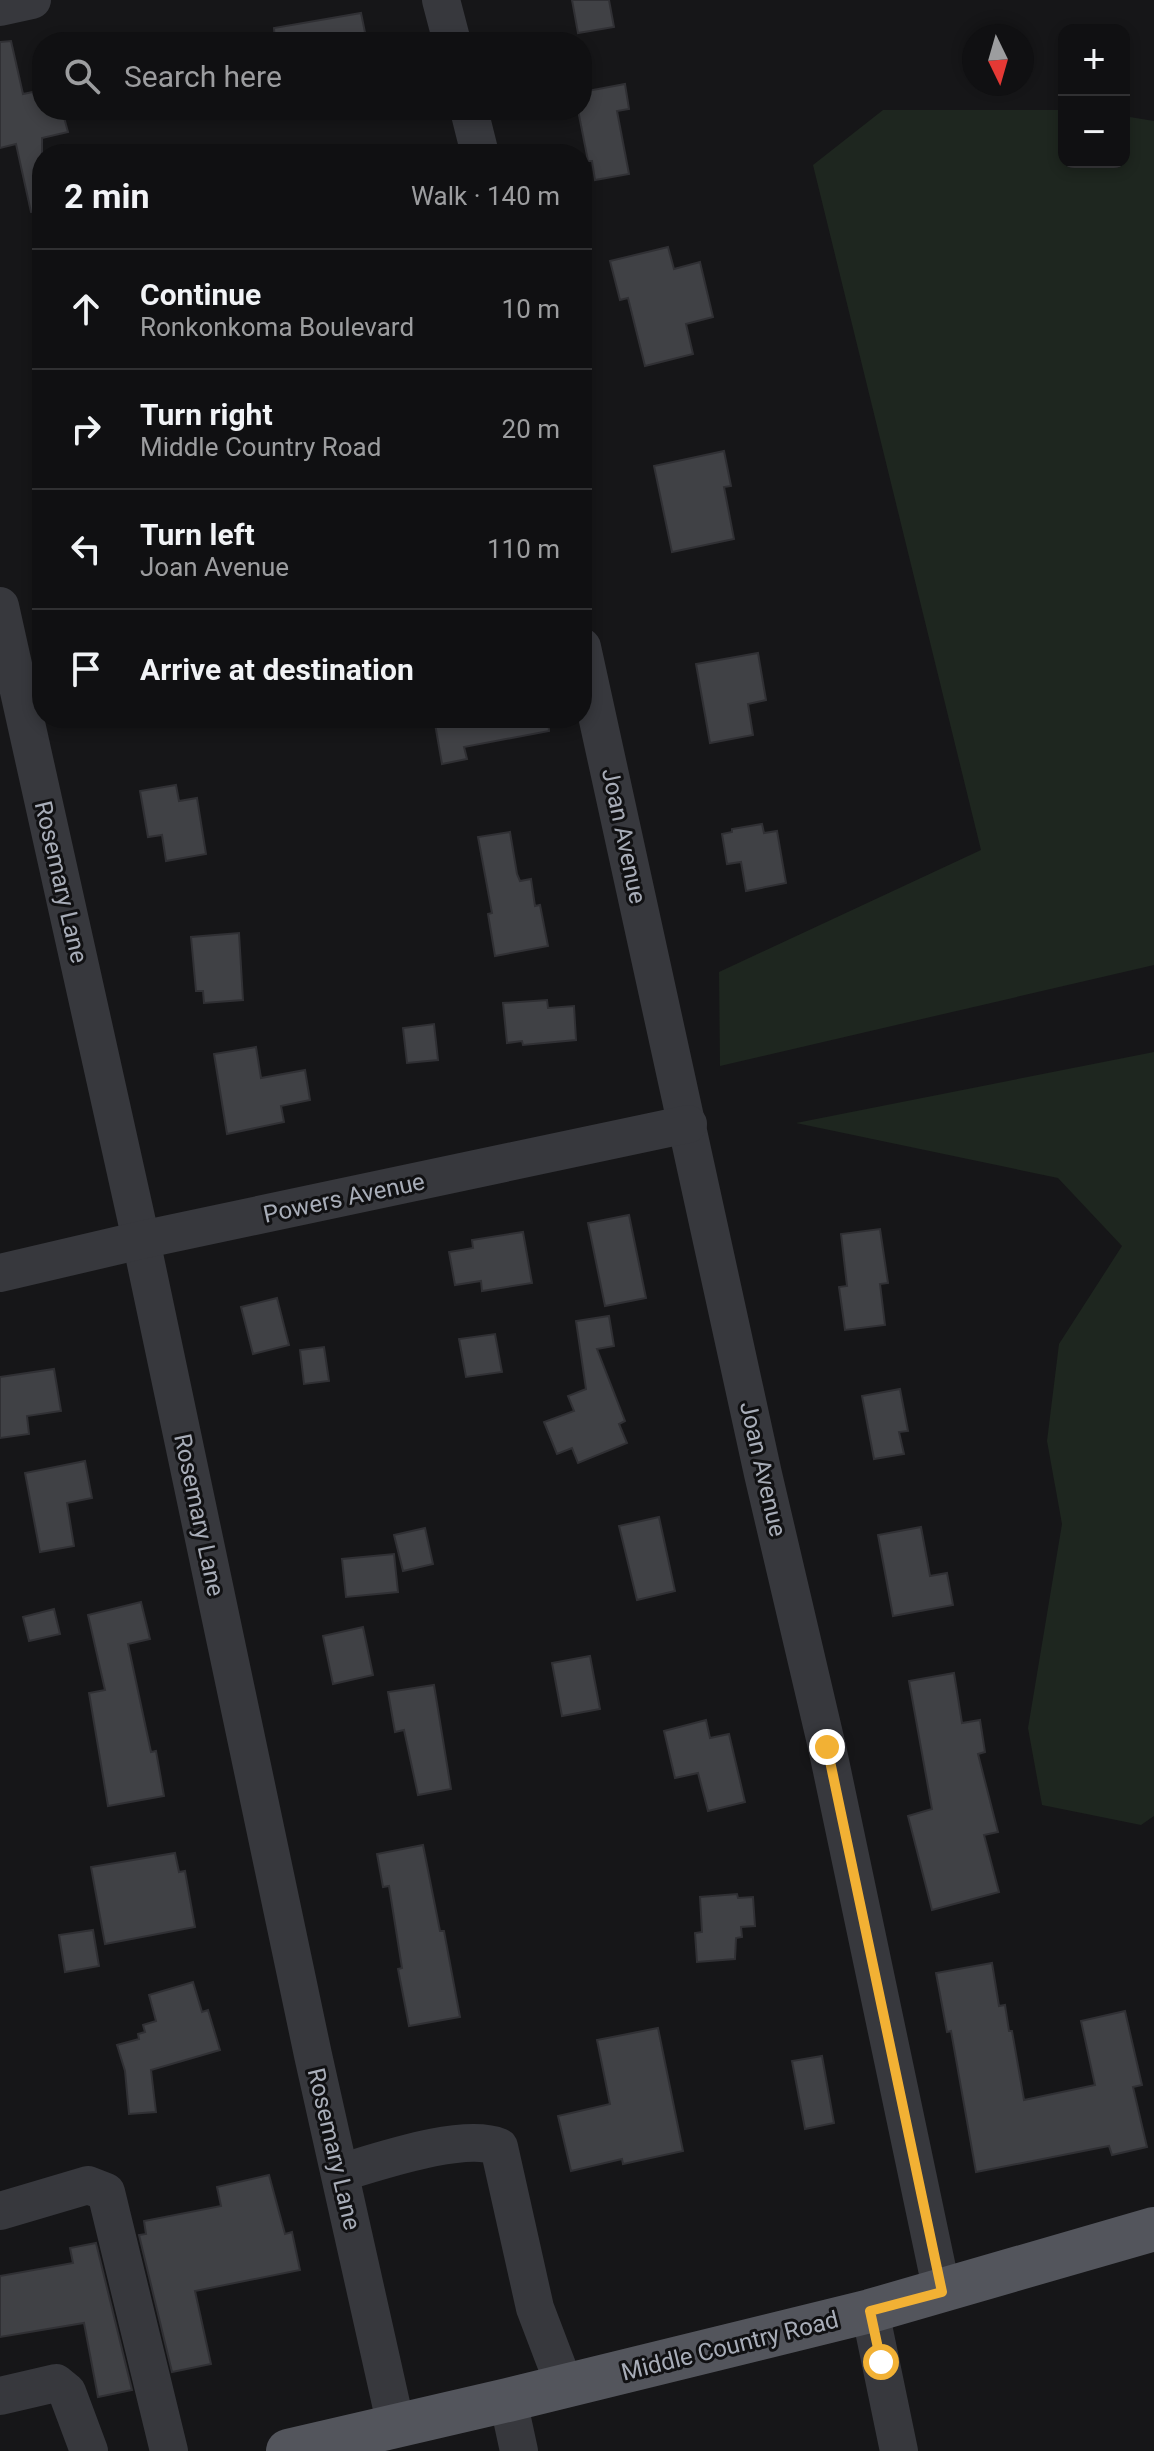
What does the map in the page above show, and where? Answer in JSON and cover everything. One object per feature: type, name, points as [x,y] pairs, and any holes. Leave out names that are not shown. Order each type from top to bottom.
[{"type":"main road","name":"Middle Country Road","points":[[293,2450],[565,2387],[870,2311],[1154,2229]]},
{"type":"street","points":[[0,7],[32,0]]},
{"type":"street","points":[[441,0],[449,32]]},
{"type":"street","points":[[472,120],[478,144]]},
{"type":"street","name":"Rosemary Lane","points":[[0,606],[141,1240],[396,2426]]},
{"type":"street","name":"Joan Avenue","points":[[592,692],[763,1474],[827,1747],[942,2292]]},
{"type":"street","name":"Powers Avenue","points":[[0,1273],[141,1240],[688,1124]]},
{"type":"street","points":[[340,2173],[407,2154],[469,2142],[499,2147],[535,2308],[565,2387]]},
{"type":"street","points":[[0,2211],[88,2185],[106,2192],[169,2451]]},
{"type":"street","points":[[870,2311],[899,2451]]},
{"type":"street","points":[[0,2396],[56,2383],[67,2392],[89,2451]]},
{"type":"street","points":[[508,2400],[519,2451]]},
{"type":"shaded area","points":[[883,110],[1058,110],[1058,168],[1130,168],[1130,117],[1154,121],[1154,965],[720,1066],[719,972],[981,850],[813,165]]},
{"type":"shaded area","points":[[1154,1052],[1154,1816],[1141,1825],[1042,1805],[1028,1728],[1062,1524],[1047,1441],[1059,1344],[1122,1246],[1058,1178],[796,1123]]},
{"type":"building","points":[[572,0],[609,0],[614,27],[578,32]]},
{"type":"building","points":[[361,13],[365,32],[274,32],[274,28]]},
{"type":"building","points":[[11,41],[23,94],[32,92],[32,120],[65,120],[68,132],[42,138],[42,144],[32,144],[32,212],[16,144],[0,148],[0,42]]},
{"type":"building","points":[[625,84],[629,109],[617,111],[629,174],[595,180],[592,144],[585,144],[580,120],[592,120],[592,90]]},
{"type":"building","points":[[668,247],[674,269],[700,262],[713,317],[686,324],[693,354],[645,366],[628,298],[620,300],[610,261]]},
{"type":"building","points":[[724,451],[731,486],[724,487],[734,539],[672,552],[654,466]]},
{"type":"building","points":[[758,653],[766,700],[748,704],[753,735],[710,743],[696,664]]},
{"type":"building","points":[[436,728],[549,728],[549,731],[464,747],[467,759],[442,764]]},
{"type":"building","points":[[176,785],[179,801],[197,798],[206,854],[166,861],[162,835],[148,837],[140,791]]},
{"type":"building","points":[[762,824],[764,833],[777,831],[786,883],[746,891],[741,862],[727,864],[722,834],[732,832],[732,829]]},
{"type":"building","points":[[510,832],[517,874],[520,881],[531,879],[535,906],[540,905],[548,946],[495,956],[488,914],[492,913],[478,837]]},
{"type":"building","points":[[239,933],[243,1000],[204,1003],[203,991],[196,991],[191,937]]},
{"type":"building","points":[[547,1000],[548,1008],[574,1006],[576,1040],[523,1045],[522,1041],[507,1043],[503,1003]]},
{"type":"building","points":[[434,1024],[438,1060],[407,1063],[403,1028]]},
{"type":"building","points":[[256,1047],[261,1078],[305,1070],[310,1100],[281,1106],[284,1122],[227,1134],[214,1054]]},
{"type":"building","points":[[629,1215],[646,1298],[605,1306],[588,1223]]},
{"type":"building","points":[[880,1229],[888,1283],[880,1284],[885,1325],[845,1330],[839,1287],[847,1286],[841,1234]]},
{"type":"building","points":[[523,1232],[532,1283],[482,1291],[481,1281],[455,1285],[449,1252],[473,1248],[472,1240]]},
{"type":"building","points":[[277,1298],[289,1345],[253,1354],[241,1307]]},
{"type":"building","points":[[609,1316],[614,1346],[597,1349],[625,1421],[619,1424],[627,1443],[578,1463],[572,1448],[557,1454],[544,1422],[574,1411],[568,1396],[586,1389],[576,1321]]},
{"type":"building","points":[[495,1334],[502,1372],[466,1377],[459,1339]]},
{"type":"building","points":[[324,1347],[329,1381],[304,1384],[300,1350]]},
{"type":"building","points":[[54,1369],[61,1411],[27,1416],[29,1434],[0,1438],[0,1377]]},
{"type":"building","points":[[900,1389],[908,1431],[899,1432],[904,1454],[874,1459],[862,1396]]},
{"type":"building","points":[[85,1461],[92,1498],[67,1503],[74,1546],[40,1552],[25,1473]]},
{"type":"building","points":[[659,1517],[675,1591],[637,1600],[619,1526]]},
{"type":"building","points":[[921,1527],[930,1576],[947,1573],[953,1605],[893,1616],[878,1535]]},
{"type":"building","points":[[425,1528],[433,1564],[403,1571],[394,1535]]},
{"type":"building","points":[[394,1554],[398,1592],[346,1597],[342,1559]]},
{"type":"building","points":[[141,1602],[150,1639],[128,1644],[151,1752],[156,1751],[164,1796],[108,1806],[89,1693],[105,1690],[88,1615]]},
{"type":"building","points":[[54,1609],[60,1634],[29,1641],[23,1617]]},
{"type":"building","points":[[363,1627],[373,1675],[333,1684],[323,1636]]},
{"type":"building","points":[[590,1656],[600,1709],[562,1716],[552,1663]]},
{"type":"building","points":[[954,1673],[962,1723],[980,1720],[985,1752],[978,1754],[998,1832],[984,1835],[999,1892],[932,1910],[908,1816],[932,1809],[909,1681]]},
{"type":"building","points":[[434,1685],[451,1789],[418,1795],[404,1730],[395,1732],[388,1692]]},
{"type":"building","points":[[706,1720],[710,1738],[729,1734],[745,1802],[708,1811],[698,1773],[675,1778],[664,1731]]},
{"type":"building","points":[[423,1845],[440,1931],[444,1931],[460,2017],[409,2026],[398,1969],[402,1968],[389,1886],[383,1887],[377,1854]]},
{"type":"building","points":[[175,1853],[179,1872],[185,1871],[195,1927],[105,1944],[91,1867]]},
{"type":"building","points":[[737,1894],[738,1898],[753,1897],[755,1926],[741,1927],[742,1937],[736,1938],[735,1959],[697,1962],[695,1933],[702,1932],[700,1897]]},
{"type":"building","points":[[93,1930],[99,1966],[65,1972],[59,1935]]},
{"type":"building","points":[[992,1963],[999,2006],[1005,2005],[1009,2031],[1012,2031],[1024,2100],[1095,2085],[1081,2021],[1125,2011],[1142,2085],[1133,2087],[1147,2147],[1112,2155],[1109,2146],[976,2172],[951,2031],[947,2032],[936,1973]]},
{"type":"building","points":[[193,1982],[202,2012],[208,2010],[220,2050],[151,2070],[156,2112],[129,2114],[125,2071],[117,2045],[139,2039],[138,2034],[145,2032],[143,2025],[156,2021],[149,1995]]},
{"type":"building","points":[[658,2028],[683,2151],[623,2164],[622,2159],[571,2171],[558,2116],[610,2104],[597,2040]]},
{"type":"building","points":[[822,2056],[834,2123],[805,2129],[792,2061]]},
{"type":"building","points":[[269,2175],[285,2234],[292,2232],[300,2270],[195,2291],[211,2364],[172,2372],[139,2235],[146,2234],[144,2221],[221,2206],[217,2187]]},
{"type":"building","points":[[96,2243],[132,2390],[98,2397],[84,2323],[0,2337],[0,2276],[73,2263],[70,2248]]},
{"type":"route","points":[[827,1747],[942,2292],[870,2311],[881,2362]]}]
